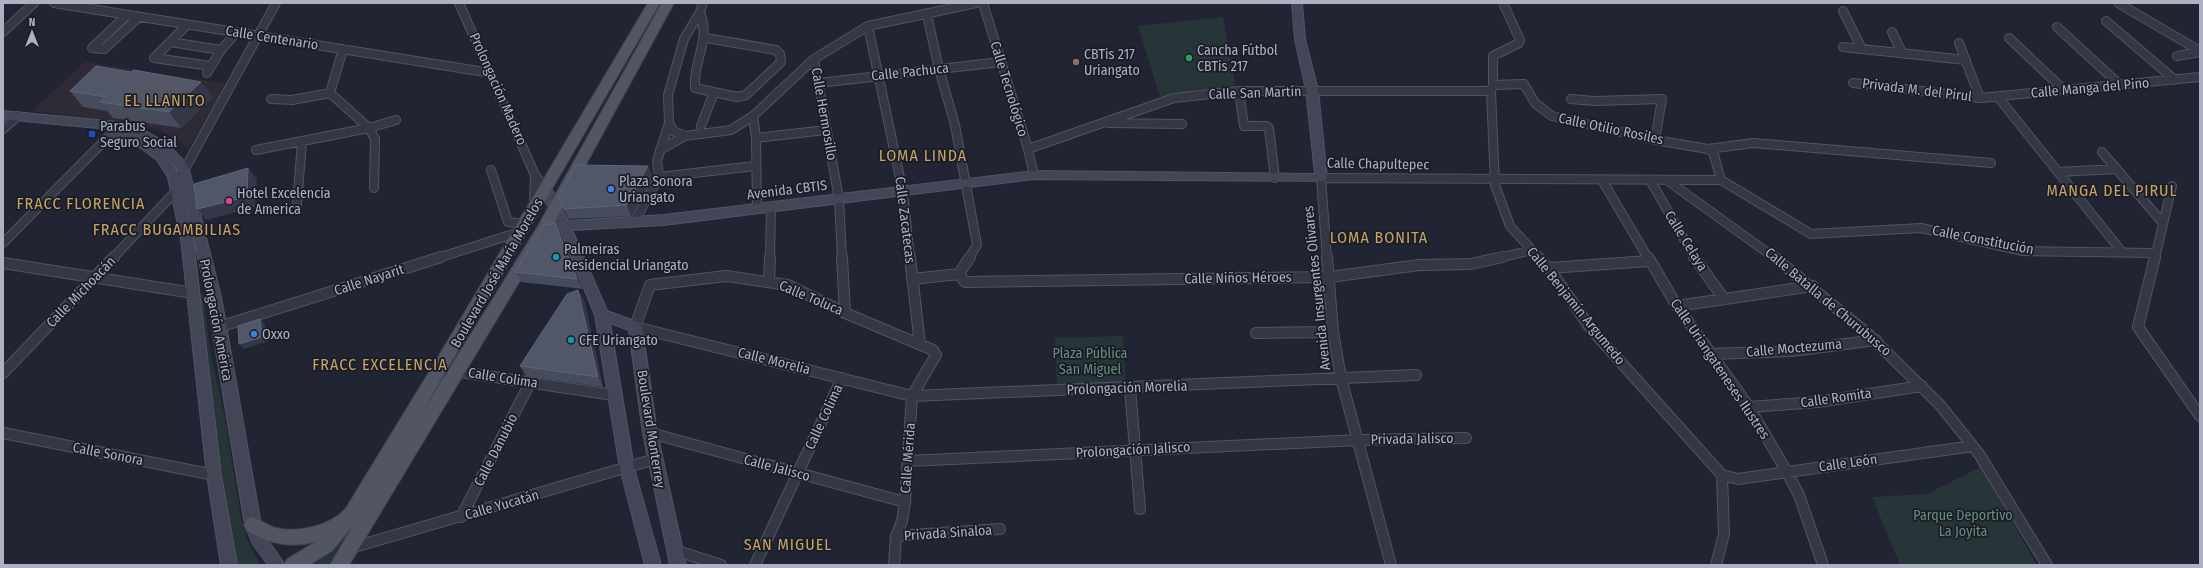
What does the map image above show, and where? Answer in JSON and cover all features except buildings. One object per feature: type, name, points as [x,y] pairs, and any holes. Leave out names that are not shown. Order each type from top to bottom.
[{"type":"main road","name":"Boulevard José María Morelos","points":[[293,565],[326,545],[352,514],[440,369],[521,228],[546,189],[654,3]]},
{"type":"main road","name":"Boulevard José María Morelos","points":[[339,565],[543,230],[668,3]]},
{"type":"main road","points":[[534,207],[545,206],[554,209]]},
{"type":"main road","points":[[521,228],[524,235],[533,235],[543,230]]},
{"type":"main road","points":[[253,525],[262,533],[276,538],[299,538],[328,528],[352,514]]},
{"type":"street","points":[[3,32],[34,3]]},
{"type":"street","name":"Calle Centenario","points":[[54,3],[491,73]]},
{"type":"street","name":"Calle Michoacán","points":[[3,373],[176,191],[184,169],[276,3]]},
{"type":"street","name":"Prolongación Madero","points":[[458,3],[491,73],[535,175],[546,189]]},
{"type":"street","points":[[634,222],[659,177],[657,161],[669,123],[668,95],[684,39],[700,12],[703,3]]},
{"type":"street","points":[[660,150],[685,136],[731,130],[753,116],[814,59],[868,26],[927,15],[976,3]]},
{"type":"street","name":"Calle Tecnológico","points":[[983,3],[1028,149],[1034,175]]},
{"type":"street","name":"Avenida Insurgentes Olivares","points":[[1297,3],[1300,39],[1312,90],[1330,277],[1333,332],[1341,378],[1359,440],[1391,565]]},
{"type":"street","name":"Calle Benjamín Argumedo","points":[[1502,3],[1520,40],[1519,43],[1493,56],[1492,88],[1494,180],[1510,226],[1549,268],[1591,329],[1722,476]]},
{"type":"street","points":[[2118,3],[2200,52]]},
{"type":"street","points":[[1842,11],[1862,49]]},
{"type":"street","points":[[700,12],[704,20],[706,38],[693,80],[694,88],[737,97],[746,95],[781,62],[780,54],[776,50],[706,38]]},
{"type":"street","points":[[127,15],[92,48],[104,49],[139,17]]},
{"type":"street","points":[[912,279],[959,274],[977,245],[955,125],[938,69],[927,15]]},
{"type":"street","points":[[2106,21],[2175,80]]},
{"type":"street","points":[[187,25],[154,58],[209,69],[237,32]]},
{"type":"street","name":"Calle Zacatecas","points":[[868,26],[903,192],[920,345]]},
{"type":"street","points":[[2057,27],[2120,85]]},
{"type":"street","points":[[1892,32],[1902,54]]},
{"type":"street","points":[[2009,38],[2065,91]]},
{"type":"street","points":[[170,42],[222,50]]},
{"type":"street","points":[[1959,43],[1980,98]]},
{"type":"street","points":[[1843,47],[1966,60]]},
{"type":"street","points":[[330,93],[343,49]]},
{"type":"street","points":[[2177,56],[2200,52]]},
{"type":"street","name":"Calle Hermosillo","points":[[814,59],[839,199],[845,313]]},
{"type":"street","name":"Calle Pachuca","points":[[819,83],[1000,62]]},
{"type":"street","name":"Calle Manga del Pino","points":[[1980,98],[2200,77]]},
{"type":"street","name":"Privada M. del Pirul","points":[[1853,83],[1980,98]]},
{"type":"street","name":"Calle Otilio Rosiles","points":[[1492,88],[1524,84],[1533,102],[1541,110],[1552,116],[1655,140],[1708,149],[1753,143],[1991,163]]},
{"type":"street","name":"Calle San Martín","points":[[1028,149],[1174,98],[1239,91],[1492,88]]},
{"type":"street","points":[[1239,91],[1244,126],[1266,126],[1269,128],[1275,178]]},
{"type":"street","points":[[701,126],[714,92]]},
{"type":"street","points":[[271,99],[292,100],[330,93]]},
{"type":"street","points":[[330,93],[369,128],[375,139],[374,188]]},
{"type":"street","points":[[1998,97],[2122,252]]},
{"type":"street","points":[[1571,99],[1595,101],[1662,99],[1655,140]]},
{"type":"street","points":[[753,116],[756,138],[755,166],[757,209]]},
{"type":"street","points":[[256,150],[369,128],[396,120]]},
{"type":"street","name":"Prolongación América","points":[[7,121],[115,130],[133,129],[154,139],[171,152],[184,169],[214,297],[253,525],[258,539],[276,565]]},
{"type":"street","points":[[669,123],[673,131],[685,136]]},
{"type":"street","points":[[1103,123],[1182,124]]},
{"type":"street","points":[[3,243],[115,130]]},
{"type":"street","name":"Prolongación América","points":[[115,130],[145,145],[161,157],[174,176],[187,239],[214,475],[229,565]]},
{"type":"street","points":[[756,138],[826,130]]},
{"type":"street","points":[[298,204],[302,142]]},
{"type":"street","points":[[1708,149],[1713,152],[1721,180]]},
{"type":"street","points":[[2102,152],[2162,222]]},
{"type":"street","points":[[659,177],[755,166]]},
{"type":"street","points":[[2058,172],[2117,169]]},
{"type":"street","points":[[491,170],[508,222],[521,228]]},
{"type":"street","name":"Prolongación Madero","points":[[534,207],[535,175]]},
{"type":"street","name":"Avenida CBTIS","points":[[543,230],[579,224],[634,222],[757,209],[967,185],[1034,175]]},
{"type":"street","name":"Calle Chapultepec","points":[[1034,175],[1494,180],[1721,180]]},
{"type":"street","name":"Calle Uriangateneses Ilustres","points":[[1602,180],[1677,306],[1749,407],[1787,472],[1799,495],[1823,565]]},
{"type":"street","name":"Calle Celaya","points":[[1650,180],[1685,243],[1724,299]]},
{"type":"street","name":"Calle Constitución","points":[[1721,180],[1811,234],[1921,228],[2024,251],[2155,253]]},
{"type":"street","name":"Calle Batalla de Churubusco","points":[[1668,181],[1739,230],[1813,286],[1876,340],[1922,386],[1973,446],[2047,565]]},
{"type":"street","points":[[2172,186],[2162,222],[2138,327],[2200,416]]},
{"type":"street","name":"Boulevard Monterrey","points":[[546,189],[554,209],[565,227],[602,315],[613,395],[627,468],[653,565]]},
{"type":"street","points":[[770,281],[771,207]]},
{"type":"street","name":"Calle Nayarit","points":[[219,327],[521,228]]},
{"type":"street","name":"Calle Niños Héroes","points":[[959,274],[965,282],[1330,277],[1419,265],[1470,264],[1532,250]]},
{"type":"street","points":[[1549,268],[1649,261]]},
{"type":"street","points":[[3,263],[214,297]]},
{"type":"street","name":"Calle Toluca","points":[[636,327],[650,285],[726,276],[770,281],[788,285],[845,313],[933,350],[936,355]]},
{"type":"street","points":[[1677,306],[1813,286]]},
{"type":"street","points":[[602,315],[636,327]]},
{"type":"street","points":[[604,333],[608,327],[614,323],[621,322]]},
{"type":"street","name":"Boulevard Monterrey","points":[[636,327],[650,434],[678,565]]},
{"type":"street","name":"Calle Morelia","points":[[636,327],[912,396]]},
{"type":"street","points":[[1256,333],[1333,332]]},
{"type":"street","name":"Calle Moctezuma","points":[[1711,354],[1792,352],[1876,340]]},
{"type":"street","name":"Calle Mérida","points":[[894,565],[896,536],[902,521],[905,502],[912,396],[936,355]]},
{"type":"street","name":"Calle Colima","points":[[440,369],[613,395]]},
{"type":"street","name":"Prolongación Morelia","points":[[912,396],[1416,375]]},
{"type":"street","name":"Calle Colima","points":[[754,565],[842,378]]},
{"type":"street","name":"Calle Danubio","points":[[461,517],[530,383]]},
{"type":"street","name":"Calle Romita","points":[[1749,407],[1817,402],[1922,386]]},
{"type":"street","points":[[1130,388],[1140,509]]},
{"type":"street","name":"Calle Sonora","points":[[3,433],[214,475]]},
{"type":"street","name":"Calle Jalisco","points":[[650,434],[905,502]]},
{"type":"street","name":"Privada Jalisco","points":[[1359,440],[1466,438]]},
{"type":"street","name":"Prolongación Jalisco","points":[[908,461],[1359,440]]},
{"type":"street","name":"Calle León","points":[[1722,476],[1738,478],[1973,446]]},
{"type":"street","name":"Calle Yucatán","points":[[348,548],[461,517],[655,459]]},
{"type":"street","points":[[1716,565],[1724,534],[1722,476]]},
{"type":"street","name":"Privada Sinaloa","points":[[896,536],[1000,530]]},
{"type":"street","points":[[674,550],[721,565]]},
{"type":"shaded area","points":[[85,62],[227,84],[187,150],[183,143],[156,129],[120,121],[32,111]]},
{"type":"green space","name":"Cancha Fútbol CBTis 217","points":[[1223,17],[1236,90],[1160,97],[1138,26]]},
{"type":"green space","points":[[197,295],[203,295],[210,350],[225,418],[241,518],[247,540],[261,565],[235,565]]},
{"type":"green space","name":"Plaza Pública San Miguel","points":[[1123,336],[1126,384],[1057,387],[1055,338]]},
{"type":"green space","name":"Parque Deportivo La Joyita","points":[[1981,467],[2037,565],[1900,565],[1872,497],[1927,494]]},
{"type":"green space","points":[[347,532],[350,533],[331,565],[309,565]]},
{"type":"place","name":"Cancha Fútbol CBTis 217","points":[[1189,58]]},
{"type":"place","name":"CBTis 217 Uriangato","points":[[1076,62]]},
{"type":"place","name":"Parabus Seguro Social","points":[[92,134]]},
{"type":"place","name":"Plaza Sonora Uriangato","points":[[611,189]]},
{"type":"place","name":"Hotel Excelencia de America","points":[[229,201]]},
{"type":"place","name":"Palmeiras Residencial Uriangato","points":[[556,257]]},
{"type":"place","name":"Oxxo","points":[[254,334]]},
{"type":"place","name":"CFE Uriangato","points":[[571,340]]},
{"type":"district","name":"EL LLANITO","points":[[165,100]]},
{"type":"district","name":"LOMA LINDA","points":[[923,155]]},
{"type":"district","name":"MANGA DEL PIRUL","points":[[2112,190]]},
{"type":"district","name":"FRACC FLORENCIA","points":[[81,203]]},
{"type":"district","name":"FRACC BUGAMBILIAS","points":[[167,229]]},
{"type":"district","name":"LOMA BONITA","points":[[1379,237]]},
{"type":"district","name":"FRACC EXCELENCIA","points":[[380,364]]},
{"type":"district","name":"SAN MIGUEL","points":[[788,544]]}]
